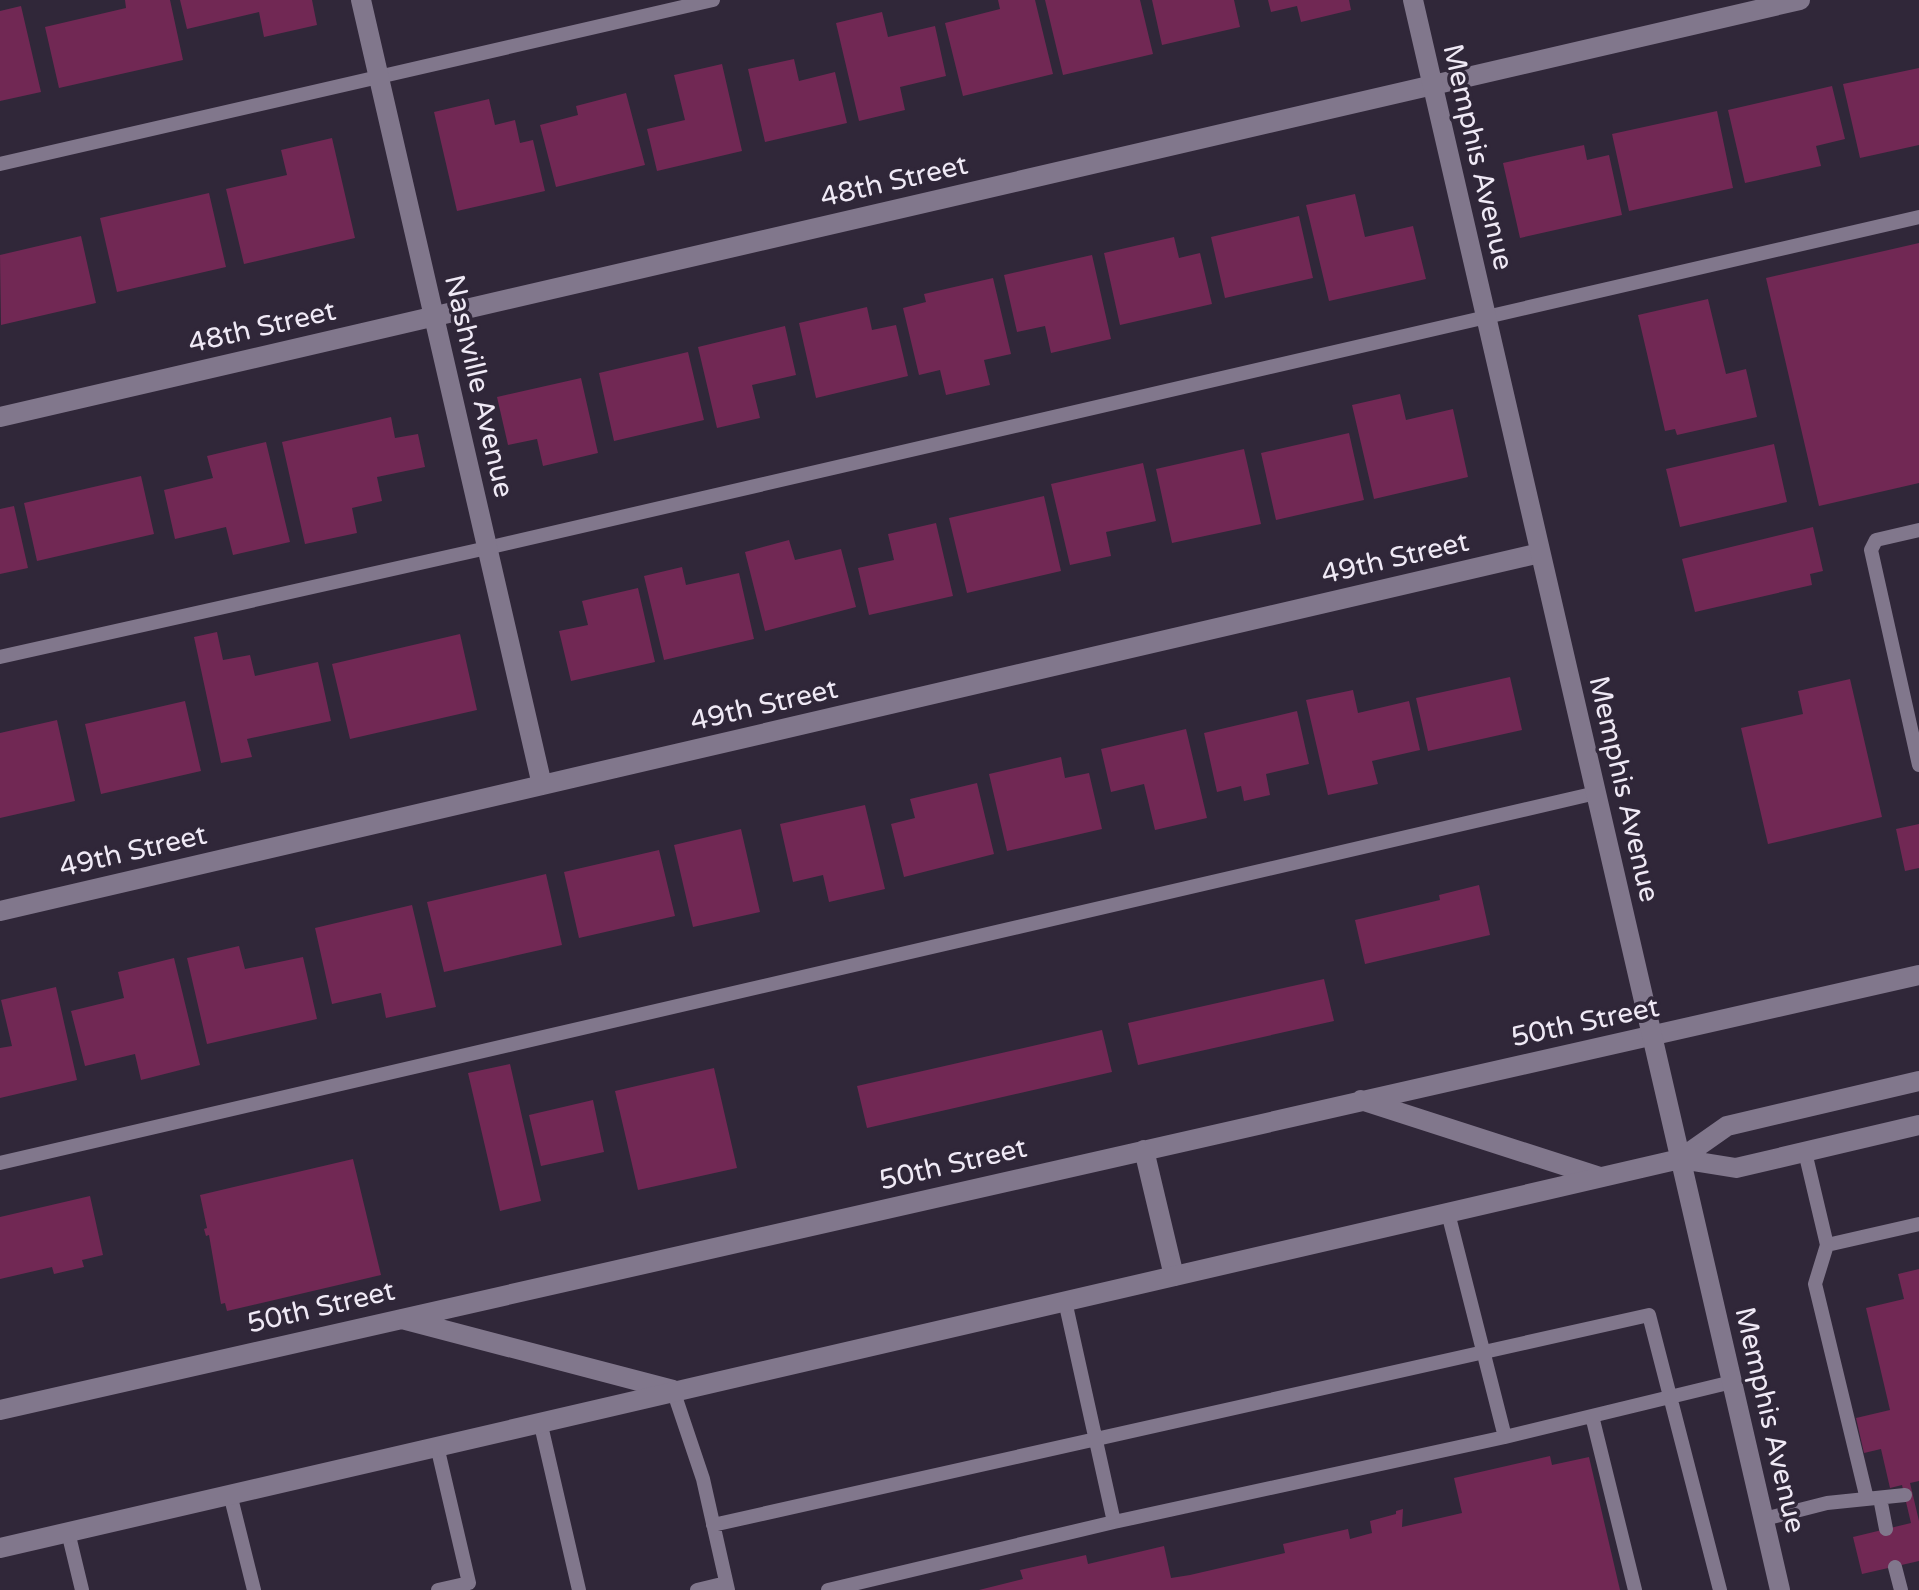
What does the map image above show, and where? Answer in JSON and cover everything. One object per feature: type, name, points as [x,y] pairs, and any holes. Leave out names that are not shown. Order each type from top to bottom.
[{"type":"street","name":"Nashville Avenue","points":[[361,0],[542,785]]},
{"type":"street","name":"Memphis Avenue","points":[[1413,0],[1780,1590]]},
{"type":"street","name":"48th Street","points":[[0,417],[1800,0]]},
{"type":"street","name":"49th Street","points":[[0,911],[1540,553]]},
{"type":"street","name":"50th Street","points":[[0,1410],[1360,1099],[1919,975]]},
{"type":"street","points":[[1680,1159],[1727,1126],[1919,1081]]},
{"type":"street","points":[[1360,1099],[1600,1177]]},
{"type":"street","points":[[0,1548],[1680,1159],[1736,1168],[1919,1125]]},
{"type":"street","points":[[1144,1150],[1174,1276]]},
{"type":"street","points":[[400,1318],[673,1390]]},
{"type":"lane","points":[[0,164],[713,0]]},
{"type":"lane","points":[[0,657],[487,548],[1919,217]]},
{"type":"lane","points":[[1919,530],[1876,540],[1872,545],[1919,765]]},
{"type":"lane","points":[[0,1163],[1596,793]]},
{"type":"lane","points":[[1805,1152],[1827,1245],[1815,1284],[1874,1499],[1886,1529]]},
{"type":"lane","points":[[1448,1213],[1505,1437]]},
{"type":"lane","points":[[1827,1245],[1919,1224]]},
{"type":"lane","points":[[1065,1301],[1114,1522]]},
{"type":"lane","points":[[713,1525],[1649,1315],[1720,1590]]},
{"type":"lane","points":[[828,1590],[1114,1522],[1505,1437],[1732,1382]]},
{"type":"lane","points":[[673,1390],[703,1479],[727,1587],[697,1590]]},
{"type":"lane","points":[[1592,1416],[1635,1590]]},
{"type":"lane","points":[[540,1421],[579,1590]]},
{"type":"lane","points":[[437,1446],[469,1586],[438,1590]]},
{"type":"lane","points":[[230,1494],[254,1590]]},
{"type":"lane","points":[[1764,1519],[1827,1503],[1912,1494]]},
{"type":"lane","points":[[68,1532],[82,1590]]},
{"type":"lane","points":[[1895,1567],[1901,1590]]},
{"type":"building","points":[[125,0],[170,0],[183,60],[59,88],[45,27],[126,8]]},
{"type":"building","points":[[180,0],[312,0],[317,25],[264,37],[259,12],[187,29]]},
{"type":"building","points":[[998,0],[1035,0],[1053,74],[963,96],[945,23],[1000,9]]},
{"type":"building","points":[[1045,0],[1140,0],[1153,54],[1063,75]]},
{"type":"building","points":[[1152,0],[1234,0],[1240,27],[1162,45]]},
{"type":"building","points":[[1268,0],[1349,0],[1351,10],[1301,22],[1297,6],[1271,12]]},
{"type":"building","points":[[21,6],[41,92],[0,101],[0,11]]},
{"type":"building","points":[[882,12],[888,37],[935,26],[946,76],[900,87],[905,110],[859,121],[836,23]]},
{"type":"building","points":[[794,59],[799,81],[835,72],[847,123],[765,142],[748,69]]},
{"type":"building","points":[[722,64],[742,151],[657,171],[647,129],[685,120],[674,75]]},
{"type":"building","points":[[1919,68],[1919,145],[1860,158],[1843,84]]},
{"type":"building","points":[[1832,86],[1845,139],[1816,146],[1821,166],[1745,183],[1728,110]]},
{"type":"building","points":[[626,93],[645,165],[556,187],[540,125],[578,115],[576,106]]},
{"type":"building","points":[[489,99],[495,125],[515,120],[520,143],[533,140],[545,191],[457,211],[434,112]]},
{"type":"building","points":[[1717,111],[1733,188],[1629,211],[1612,134]]},
{"type":"building","points":[[332,138],[355,238],[244,264],[226,189],[287,175],[281,150]]},
{"type":"building","points":[[1584,145],[1587,160],[1609,155],[1622,215],[1520,238],[1503,163]]},
{"type":"building","points":[[209,193],[226,267],[117,292],[100,218]]},
{"type":"building","points":[[1355,194],[1365,237],[1413,226],[1426,279],[1329,301],[1306,205]]},
{"type":"building","points":[[1299,216],[1313,278],[1225,298],[1211,237]]},
{"type":"building","points":[[81,236],[96,303],[1,325],[0,255]]},
{"type":"building","points":[[1174,237],[1179,258],[1200,253],[1212,304],[1120,325],[1104,253]]},
{"type":"building","points":[[1919,243],[1919,483],[1819,506],[1766,278]]},
{"type":"building","points":[[1092,255],[1111,339],[1051,353],[1045,326],[1017,332],[1004,275]]},
{"type":"building","points":[[993,278],[1011,354],[984,360],[990,385],[946,395],[940,370],[919,375],[903,308],[926,302],[924,294]]},
{"type":"building","points":[[1708,299],[1726,374],[1746,369],[1757,417],[1677,435],[1675,429],[1665,431],[1638,315]]},
{"type":"building","points":[[867,307],[872,330],[896,325],[908,376],[816,398],[799,323]]},
{"type":"building","points":[[785,326],[796,375],[752,385],[760,418],[717,428],[698,347]]},
{"type":"building","points":[[688,352],[704,420],[614,441],[599,373]]},
{"type":"building","points":[[581,378],[598,453],[543,466],[537,439],[508,445],[497,397]]},
{"type":"building","points":[[1400,394],[1406,420],[1453,409],[1468,477],[1374,499],[1352,405]]},
{"type":"building","points":[[391,417],[395,438],[418,434],[425,467],[377,477],[382,501],[352,508],[357,533],[305,544],[282,442]]},
{"type":"building","points":[[1349,433],[1364,500],[1276,520],[1261,453]]},
{"type":"building","points":[[266,442],[290,542],[233,555],[226,527],[175,539],[164,490],[213,478],[207,456]]},
{"type":"building","points":[[1774,444],[1787,502],[1680,527],[1666,469]]},
{"type":"building","points":[[1244,449],[1261,524],[1172,543],[1156,469]]},
{"type":"building","points":[[1143,463],[1156,521],[1106,532],[1111,556],[1070,565],[1051,484]]},
{"type":"building","points":[[141,476],[154,534],[37,561],[24,503]]},
{"type":"building","points":[[1044,496],[1061,571],[967,593],[949,518]]},
{"type":"building","points":[[14,506],[28,568],[0,574],[0,509]]},
{"type":"building","points":[[936,523],[953,596],[869,615],[858,568],[894,560],[888,534]]},
{"type":"building","points":[[1813,527],[1823,571],[1810,574],[1812,585],[1695,612],[1682,559]]},
{"type":"building","points":[[789,540],[795,560],[841,549],[856,607],[765,631],[745,552]]},
{"type":"building","points":[[682,567],[686,585],[739,573],[754,639],[664,660],[644,576]]},
{"type":"building","points":[[638,588],[655,662],[571,681],[559,631],[588,625],[582,601]]},
{"type":"building","points":[[217,632],[223,660],[250,655],[255,676],[318,662],[331,721],[247,739],[252,757],[221,763],[194,637]]},
{"type":"building","points":[[460,634],[477,710],[350,739],[332,664]]},
{"type":"building","points":[[1510,677],[1522,730],[1428,751],[1416,698]]},
{"type":"building","points":[[1850,679],[1882,817],[1768,844],[1741,728],[1803,714],[1798,691]]},
{"type":"building","points":[[1353,690],[1358,713],[1409,701],[1420,750],[1372,761],[1378,784],[1328,795],[1306,700]]},
{"type":"building","points":[[185,701],[201,771],[101,794],[85,724]]},
{"type":"building","points":[[1297,711],[1309,764],[1266,774],[1270,795],[1244,801],[1241,786],[1217,792],[1204,733]]},
{"type":"building","points":[[57,720],[75,801],[0,818],[0,733]]},
{"type":"building","points":[[1186,729],[1207,818],[1155,830],[1144,784],[1111,792],[1101,749]]},
{"type":"building","points":[[1061,757],[1065,778],[1089,773],[1102,829],[1007,851],[989,774]]},
{"type":"building","points":[[977,783],[994,854],[904,877],[891,824],[915,818],[910,799]]},
{"type":"building","points":[[865,805],[885,889],[829,902],[823,875],[793,882],[780,824]]},
{"type":"building","points":[[1919,824],[1919,868],[1905,871],[1896,829]]},
{"type":"building","points":[[741,829],[760,912],[693,927],[674,845]]},
{"type":"building","points":[[659,850],[675,916],[579,938],[564,872]]},
{"type":"building","points":[[546,874],[562,945],[444,972],[427,902]]},
{"type":"building","points":[[1479,885],[1490,935],[1365,964],[1355,920],[1440,900],[1439,895]]},
{"type":"building","points":[[412,905],[436,1007],[386,1018],[381,993],[332,1004],[315,928]]},
{"type":"building","points":[[239,946],[245,969],[303,957],[317,1019],[207,1044],[187,958]]},
{"type":"building","points":[[174,958],[200,1065],[141,1080],[135,1054],[85,1066],[71,1011],[124,998],[118,972]]},
{"type":"building","points":[[1324,979],[1334,1021],[1138,1065],[1128,1023]]},
{"type":"building","points":[[56,987],[77,1080],[0,1098],[0,1048],[12,1046],[1,1000]]},
{"type":"building","points":[[1102,1030],[1112,1072],[867,1128],[857,1086]]},
{"type":"building","points":[[510,1064],[541,1201],[500,1211],[468,1073]]},
{"type":"building","points":[[714,1068],[737,1168],[638,1190],[615,1091]]},
{"type":"building","points":[[593,1100],[604,1152],[541,1166],[529,1115]]},
{"type":"building","points":[[353,1159],[381,1275],[227,1311],[225,1303],[221,1304],[209,1235],[206,1236],[204,1229],[207,1228],[200,1195]]},
{"type":"building","points":[[90,1196],[103,1255],[82,1260],[84,1267],[54,1274],[52,1267],[0,1279],[0,1217]]},
{"type":"building","points":[[1919,1269],[1919,1481],[1910,1483],[1919,1521],[1919,1561],[1862,1574],[1853,1537],[1911,1523],[1902,1485],[1890,1488],[1881,1449],[1864,1453],[1856,1418],[1890,1410],[1866,1308],[1904,1299],[1898,1274]]},
{"type":"building","points":[[1550,1456],[1552,1465],[1589,1457],[1620,1590],[979,1590],[1023,1579],[1020,1570],[1086,1555],[1088,1564],[1164,1546],[1171,1578],[1190,1575],[1285,1553],[1283,1544],[1348,1529],[1350,1539],[1372,1533],[1370,1521],[1403,1509],[1402,1527],[1462,1513],[1454,1478]]}]
